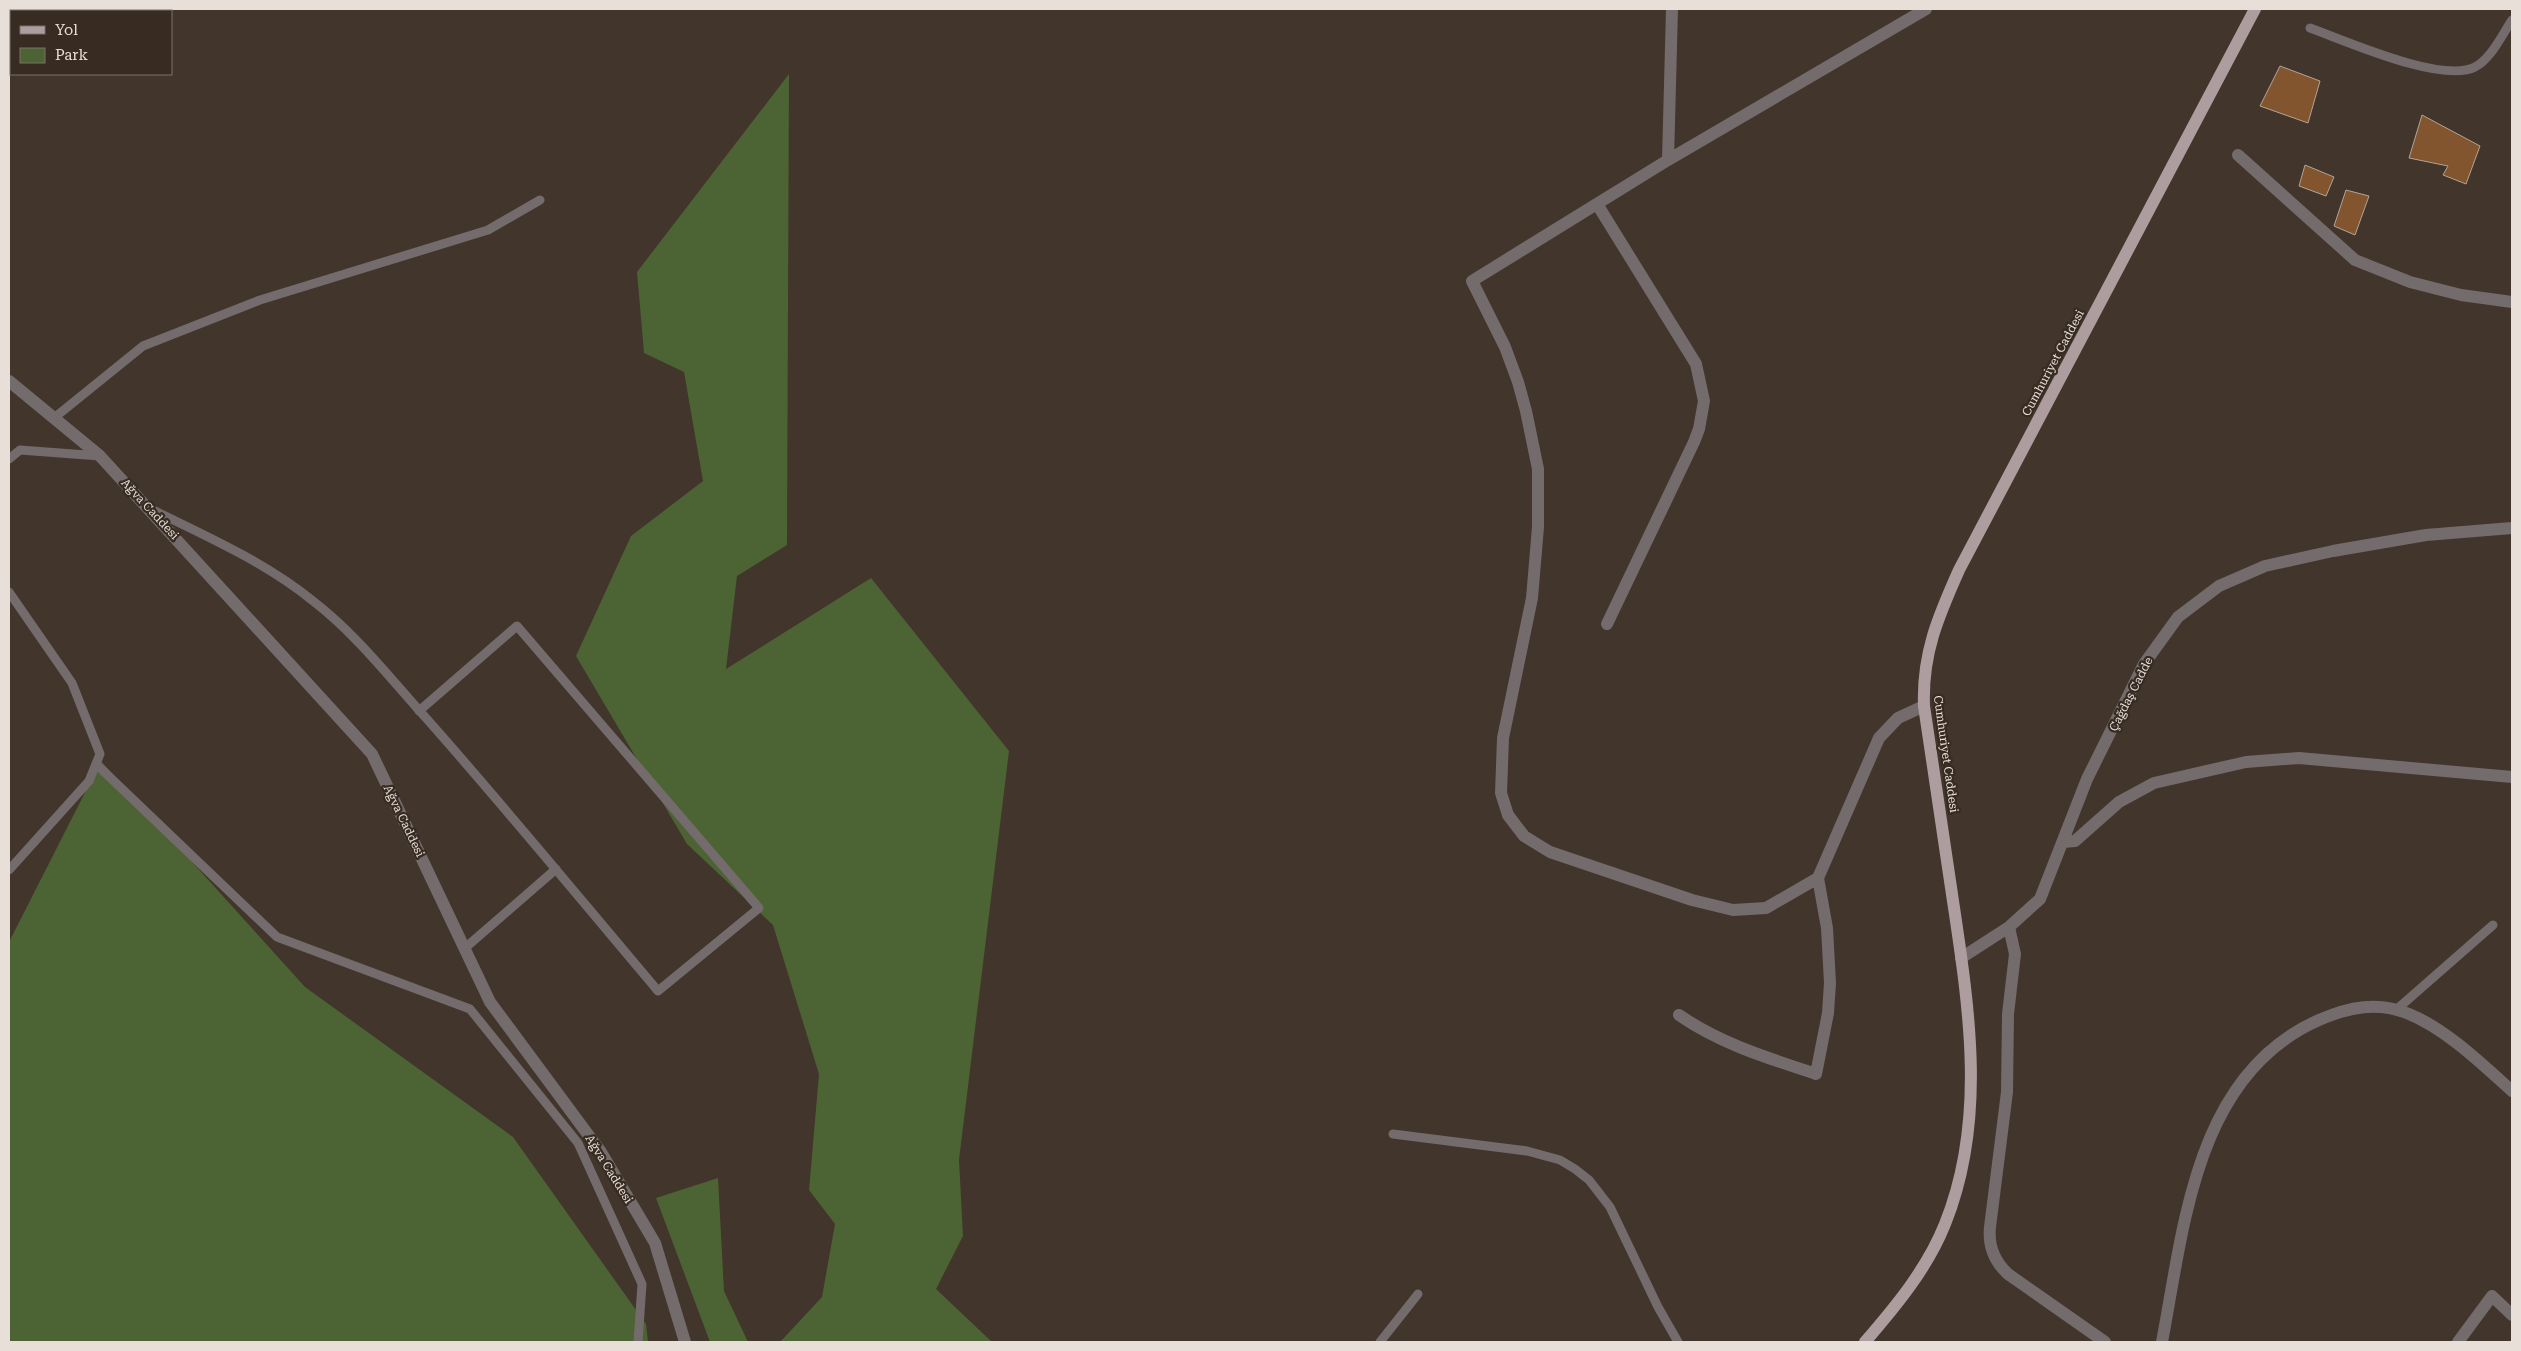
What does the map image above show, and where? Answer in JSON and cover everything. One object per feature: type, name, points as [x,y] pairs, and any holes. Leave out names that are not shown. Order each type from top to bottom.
[{"type":"main road","name":"Cumhuriyet Caddesi","points":[[1865,1342],[1906,1294],[1926,1263],[1945,1225],[1959,1183],[1967,1144],[1972,1099],[1968,1006],[1924,706],[1923,682],[1928,646],[1959,570],[2255,9]]},
{"type":"street","points":[[1668,160],[1672,9]]},
{"type":"street","points":[[1818,878],[1766,908],[1744,911],[1724,908],[1692,900],[1550,852],[1524,836],[1511,820],[1501,792],[1503,738],[1526,633],[1536,563],[1538,469],[1530,425],[1518,382],[1505,347],[1472,281],[1668,160],[1926,9]]},
{"type":"street","points":[[2238,155],[2355,260],[2410,282],[2461,295],[2512,302]]},
{"type":"street","points":[[1597,204],[1696,364],[1704,402],[1699,429],[1694,442],[1607,624]]},
{"type":"street","name":"Ağva Caddesi","points":[[9,381],[100,456],[372,754],[490,1002],[601,1152],[654,1243],[685,1342]]},
{"type":"street","name":"Çağdaş Cadde","points":[[1961,958],[2009,927],[2040,899],[2088,779],[2144,664],[2178,618],[2219,586],[2265,566],[2334,551],[2426,535],[2512,528]]},
{"type":"street","points":[[1679,1015],[1696,1027],[1735,1046],[1816,1074],[1828,1013],[1830,984],[1827,928],[1818,878],[1879,738],[1898,718],[1924,706]]},
{"type":"street","points":[[2063,842],[2075,841],[2119,802],[2154,783],[2178,776],[2255,761],[2307,758],[2512,777]]},
{"type":"street","points":[[2009,927],[2015,954],[2008,1014],[2007,1092],[1990,1227],[1990,1244],[1996,1261],[2008,1274],[2105,1342]]},
{"type":"street","points":[[2162,1342],[2190,1195],[2198,1167],[2208,1140],[2235,1093],[2267,1054],[2312,1023],[2366,1005],[2396,1010],[2420,1019],[2452,1041],[2512,1091]]},
{"type":"street","points":[[2458,1342],[2492,1296],[2512,1315]]},
{"type":"lane","points":[[2310,28],[2400,60],[2454,72],[2466,71],[2484,62],[2512,20]]},
{"type":"lane","points":[[54,418],[143,346],[260,300],[488,230],[540,200]]},
{"type":"lane","points":[[9,459],[20,450],[100,456]]},
{"type":"lane","points":[[148,508],[247,556],[313,600],[354,638],[556,869],[658,991],[759,908],[517,626],[419,711]]},
{"type":"lane","points":[[9,592],[72,683],[100,754],[89,781],[9,870]]},
{"type":"lane","points":[[96,764],[192,853],[277,937],[470,1009],[578,1143],[642,1284],[638,1342]]},
{"type":"lane","points":[[465,948],[556,869]]},
{"type":"lane","points":[[2396,1010],[2493,925]]},
{"type":"lane","points":[[1393,1134],[1527,1150],[1560,1160],[1575,1169],[1595,1186],[1610,1207],[1658,1307],[1678,1342]]},
{"type":"lane","points":[[1380,1342],[1418,1294]]},
{"type":"green space","points":[[789,74],[787,545],[737,576],[726,669],[871,578],[1009,751],[959,1160],[963,1236],[936,1289],[992,1342],[780,1342],[822,1297],[835,1224],[809,1190],[819,1074],[773,925],[687,844],[576,656],[631,536],[703,481],[684,372],[644,353],[637,272]]},
{"type":"green space","points":[[101,761],[305,987],[513,1137],[646,1324],[648,1342],[9,1342],[9,942]]},
{"type":"green space","points":[[718,1178],[724,1291],[748,1342],[710,1342],[656,1198]]},
{"type":"building","points":[[2280,66],[2320,81],[2308,123],[2260,106]]},
{"type":"building","points":[[2422,115],[2480,146],[2466,184],[2443,175],[2448,166],[2409,158]]},
{"type":"building","points":[[2305,165],[2334,177],[2326,196],[2299,186]]},
{"type":"building","points":[[2346,190],[2369,196],[2355,235],[2334,226]]}]
